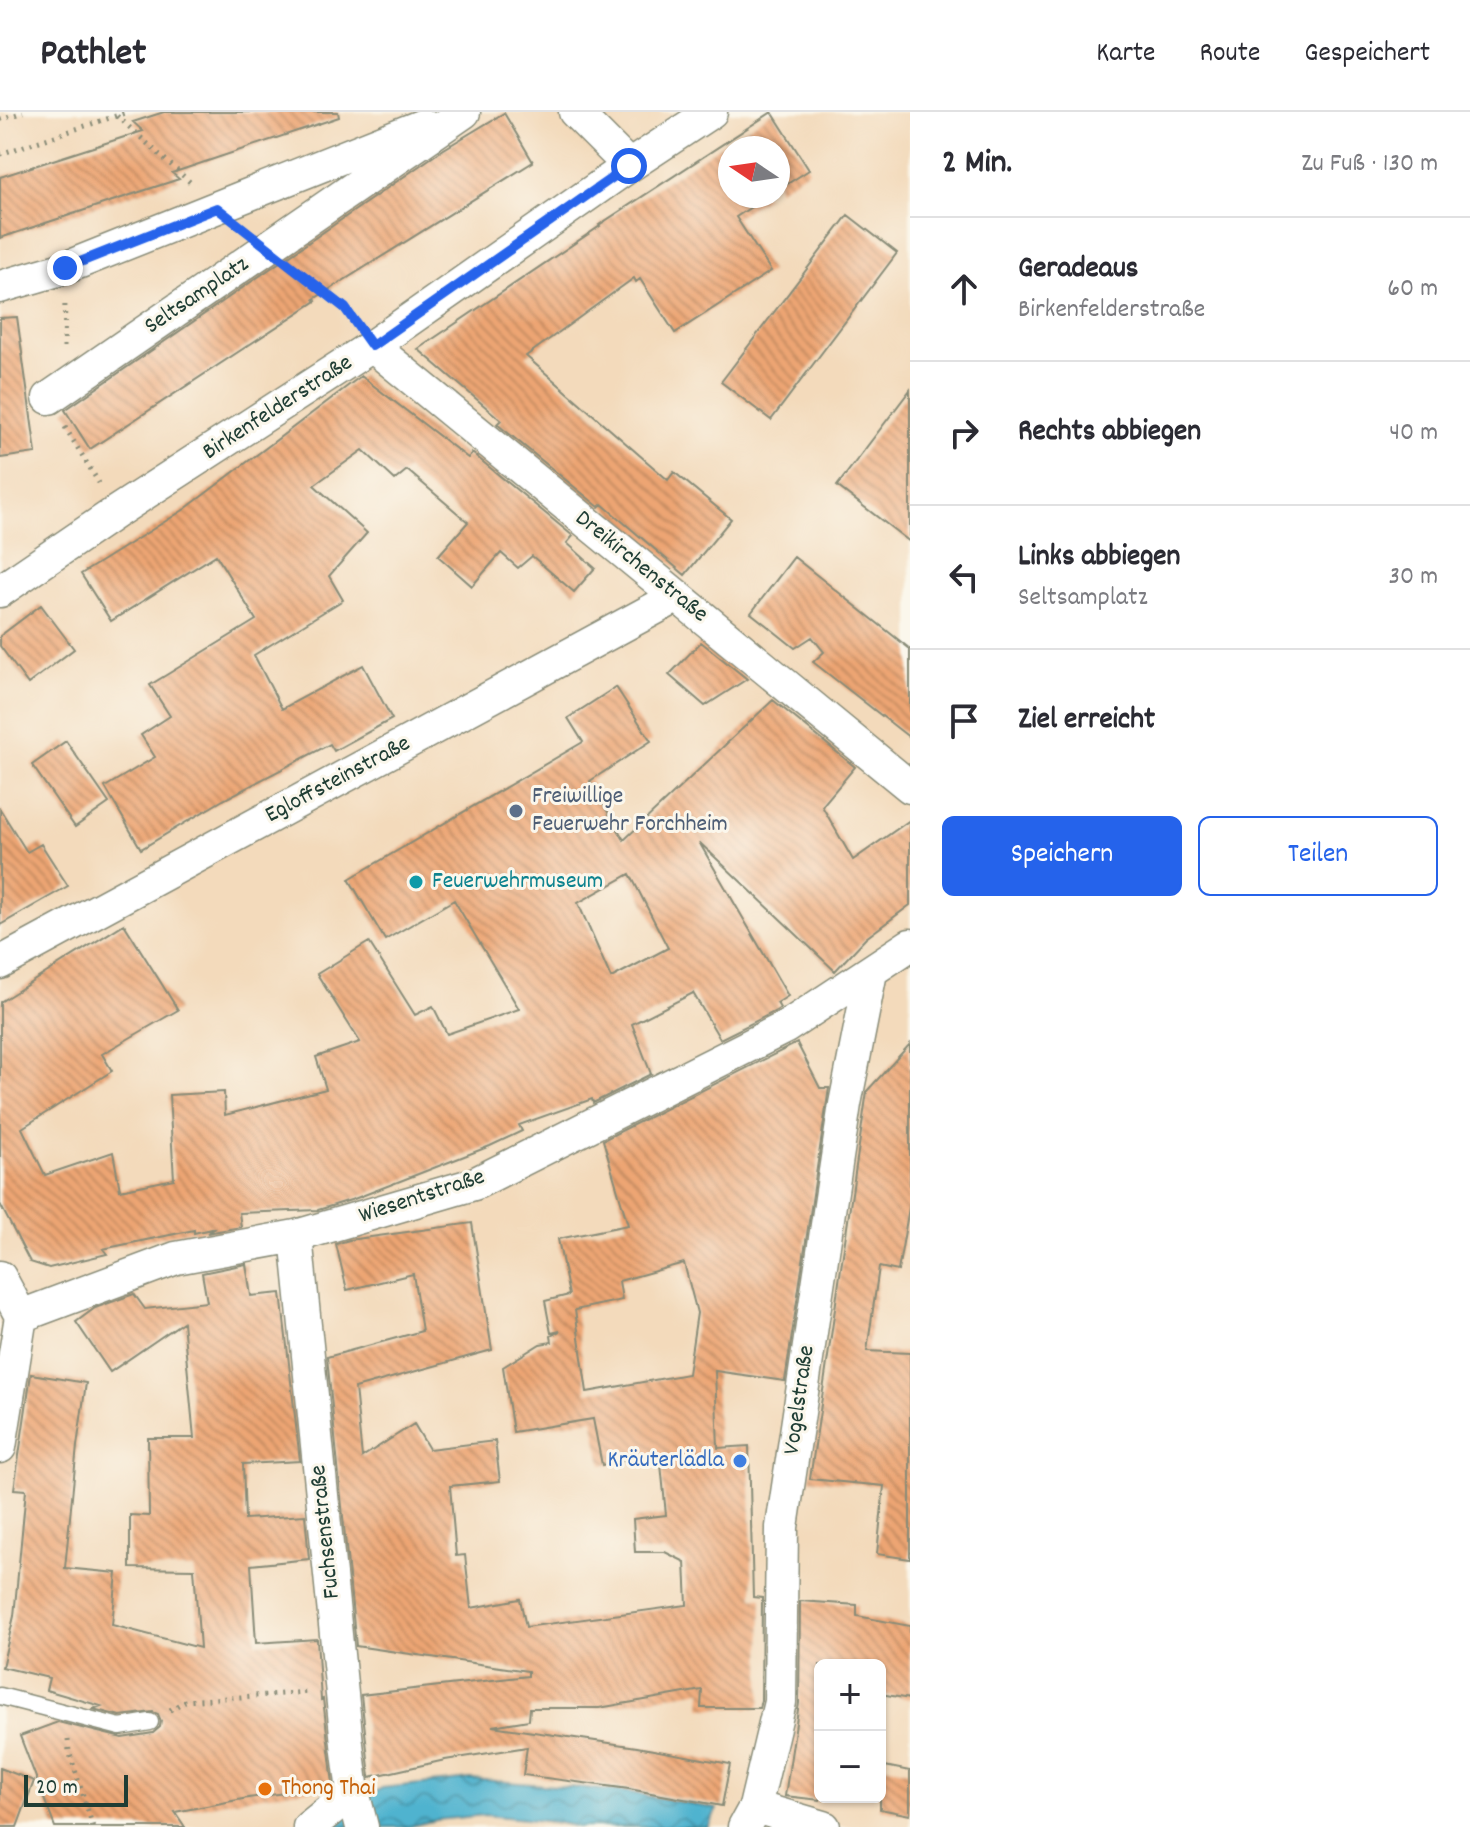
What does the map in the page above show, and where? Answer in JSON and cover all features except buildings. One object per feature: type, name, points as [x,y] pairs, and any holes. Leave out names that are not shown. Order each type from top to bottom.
[{"type":"street","points":[[0,287],[65,268],[455,112]]},
{"type":"street","name":"Seltsamplatz","points":[[56,393],[464,112]]},
{"type":"street","points":[[575,112],[629,166]]},
{"type":"street","name":"Birkenfelderstraße","points":[[0,591],[372,346],[711,112]]},
{"type":"street","name":"Dreikirchenstraße","points":[[372,346],[910,787]]},
{"type":"street","name":"Egloffsteinstraße","points":[[0,963],[676,597]]},
{"type":"street","name":"Wiesentstraße","points":[[21,1316],[176,1258],[296,1236],[474,1184],[786,1027],[910,945]]},
{"type":"street","name":"Vogelstraße","points":[[749,1817],[780,1702],[782,1527],[836,1159],[871,972]]},
{"type":"street","name":"Fuchsenstraße","points":[[296,1236],[353,1792],[362,1827]]},
{"type":"street","points":[[0,1277],[21,1316],[0,1447]]},
{"type":"street","points":[[309,1827],[353,1792]]},
{"type":"street","points":[[749,1817],[824,1827]]},
{"type":"lane","points":[[0,1696],[120,1727],[150,1722]]},
{"type":"path","points":[[0,120],[23,112]]},
{"type":"path","points":[[0,154],[128,112]]},
{"type":"path","points":[[117,116],[183,176]]},
{"type":"path","points":[[268,247],[345,308],[372,346]]},
{"type":"path","points":[[65,268],[56,393],[116,512]]},
{"type":"path","points":[[185,1701],[342,1690]]},
{"type":"path","points":[[65,1713],[69,1751],[93,1827]]},
{"type":"water","points":[[471,1779],[627,1792],[717,1809],[708,1827],[579,1827],[485,1815],[436,1820],[407,1827],[324,1827],[382,1788]]},
{"type":"place","name":"Freiwillige Feuerwehr Forchheim","points":[[516,811]]},
{"type":"place","name":"Feuerwehrmuseum","points":[[416,882]]},
{"type":"place","name":"Kräuterlädla","points":[[740,1461]]},
{"type":"place","name":"Thong Thai","points":[[265,1789]]},
{"type":"route","points":[[65,268],[217,208],[345,308],[372,346],[629,166]]}]
